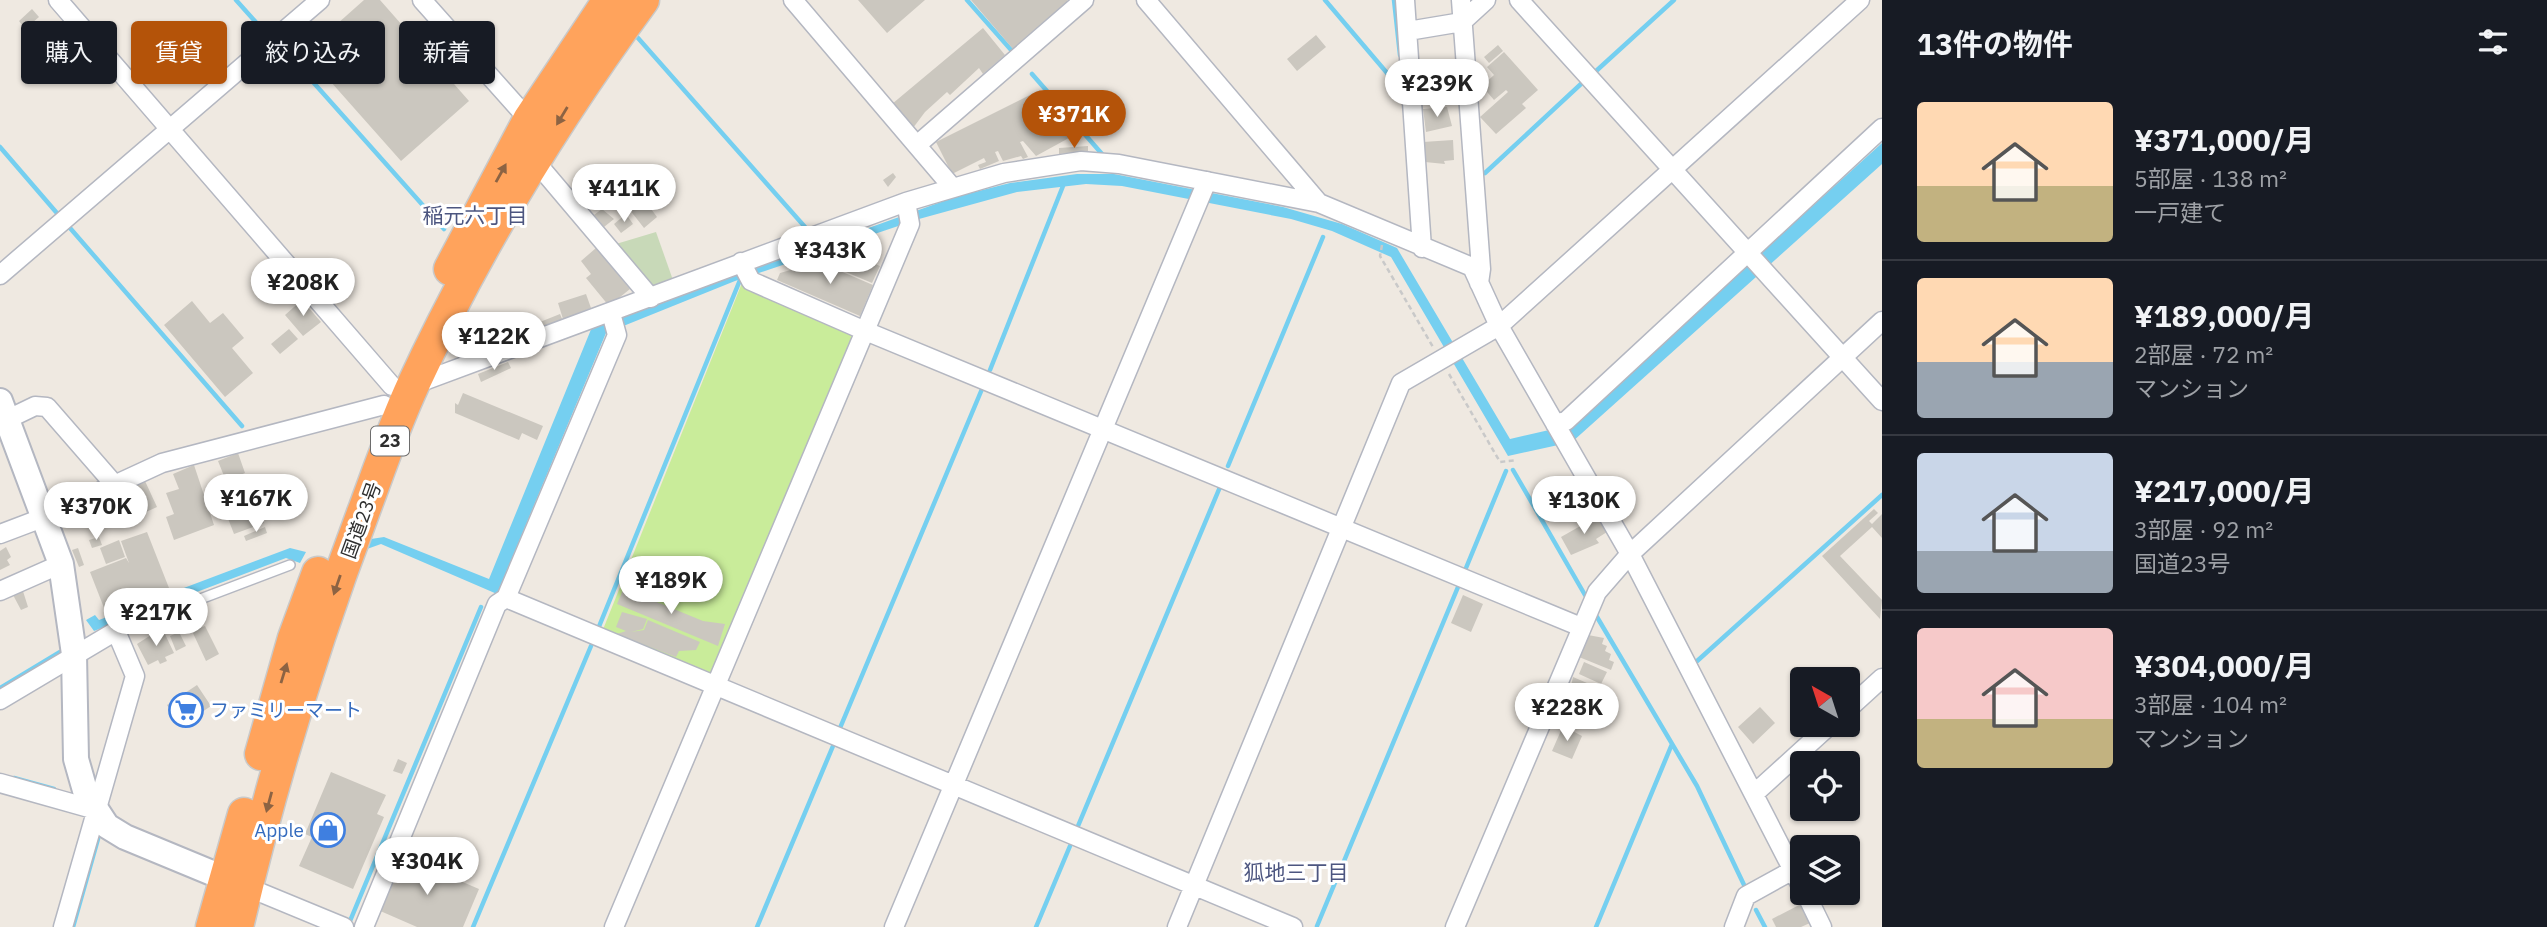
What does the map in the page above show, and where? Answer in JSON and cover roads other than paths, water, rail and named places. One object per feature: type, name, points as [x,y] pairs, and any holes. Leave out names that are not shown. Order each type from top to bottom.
[{"type":"highway","name":"国道23号","points":[[237,927],[236,883],[294,638],[346,496],[471,226],[529,120],[609,0]]},
{"type":"highway","name":"国道23号","points":[[396,392],[583,83],[643,0]]},
{"type":"highway","name":"国道23号","points":[[212,927],[236,883]]},
{"type":"street","points":[[58,0],[396,392]]},
{"type":"street","points":[[0,275],[320,0]]},
{"type":"street","points":[[422,0],[529,120]]},
{"type":"street","points":[[793,0],[953,188]]},
{"type":"street","points":[[917,145],[1084,0]]},
{"type":"street","points":[[1146,0],[1319,203]]},
{"type":"street","points":[[1405,0],[1422,248]]},
{"type":"street","points":[[1461,0],[1481,269],[1478,284]]},
{"type":"street","points":[[1408,31],[1462,22],[1486,0]]},
{"type":"street","points":[[1519,0],[1882,401]]},
{"type":"street","points":[[1177,927],[1402,383],[1440,358],[1499,326],[1860,0]]},
{"type":"street","points":[[1555,424],[1566,421],[1882,128]]},
{"type":"street","points":[[534,161],[651,298]]},
{"type":"street","points":[[0,534],[45,517],[162,463],[396,392],[906,202],[1004,173],[1081,161],[1119,163],[1319,203],[1472,267],[1499,326],[1630,554],[1790,864]]},
{"type":"street","points":[[894,927],[1206,181]]},
{"type":"street","points":[[614,927],[716,688],[863,330],[910,224],[906,202]]},
{"type":"street","points":[[741,262],[751,281],[863,330],[1581,627]]},
{"type":"street","points":[[364,927],[497,604],[506,598],[618,335],[611,313]]},
{"type":"street","points":[[1455,927],[1597,592],[1630,554],[1882,321]]},
{"type":"street","points":[[114,484],[47,407],[4,410],[61,564],[74,654],[76,759],[86,794],[107,826],[125,837],[344,927]]},
{"type":"street","points":[[0,591],[61,564]]},
{"type":"street","points":[[506,598],[1293,927]]},
{"type":"street","points":[[0,700],[116,631],[135,676],[62,927]]},
{"type":"street","points":[[1860,698],[1882,678]]},
{"type":"street","points":[[1755,793],[1817,737]]},
{"type":"street","points":[[0,783],[96,810]]},
{"type":"street","points":[[1734,927],[1746,896],[1790,872]]},
{"type":"street","points":[[1811,905],[1822,927]]},
{"type":"lane","points":[[116,631],[290,565]]},
{"type":"water","points":[[1882,143],[1882,164],[1572,442],[1508,456],[1391,257],[1332,231],[1291,219],[1122,186],[1086,184],[1017,192],[919,219],[735,281],[606,333],[497,594],[381,544],[367,549],[371,539],[384,537],[489,579],[592,327],[955,197],[1010,183],[1077,174],[1114,174],[1283,207],[1342,224],[1397,248],[1510,439],[1571,425]]},
{"type":"water","points":[[290,548],[306,552],[300,563],[286,558],[94,631],[86,620],[95,615],[99,620]]},
{"type":"waterway","points":[[236,0],[255,21]]},
{"type":"waterway","points":[[967,0],[1012,51]]},
{"type":"waterway","points":[[1325,0],[1404,93]]},
{"type":"waterway","points":[[1394,0],[1400,55]]},
{"type":"waterway","points":[[1595,72],[1674,0]]},
{"type":"waterway","points":[[638,38],[805,227]]},
{"type":"waterway","points":[[1032,74],[1102,154]]},
{"type":"waterway","points":[[1485,173],[1582,83]]},
{"type":"waterway","points":[[315,84],[444,229]]},
{"type":"waterway","points":[[0,147],[56,212]]},
{"type":"waterway","points":[[990,370],[1063,186]]},
{"type":"waterway","points":[[70,228],[242,426]]},
{"type":"waterway","points":[[1228,466],[1323,237]]},
{"type":"waterway","points":[[598,629],[740,280]]},
{"type":"waterway","points":[[840,728],[982,389]]},
{"type":"waterway","points":[[1513,470],[1585,595]]},
{"type":"waterway","points":[[1466,568],[1506,471]]},
{"type":"waterway","points":[[1078,826],[1220,487]]},
{"type":"waterway","points":[[1696,662],[1882,495]]},
{"type":"waterway","points":[[1317,926],[1458,587]]},
{"type":"waterway","points":[[350,921],[481,607]]},
{"type":"waterway","points":[[1597,617],[1697,786],[1745,887]]},
{"type":"waterway","points":[[473,927],[591,646]]},
{"type":"waterway","points":[[0,688],[60,652]]},
{"type":"waterway","points":[[1596,927],[1672,744]]},
{"type":"waterway","points":[[757,927],[833,746]]},
{"type":"waterway","points":[[14,778],[54,789]]},
{"type":"waterway","points":[[73,927],[98,839]]},
{"type":"waterway","points":[[1036,927],[1070,846]]},
{"type":"waterway","points":[[1756,910],[1765,927]]},
{"type":"place","name":"ファミリーマート","points":[[186,710]]},
{"type":"place","name":"Apple","points":[[328,830]]},
{"type":"district","name":"稲元六丁目","points":[[475,216]]},
{"type":"district","name":"狐地三丁目","points":[[1296,873]]}]
